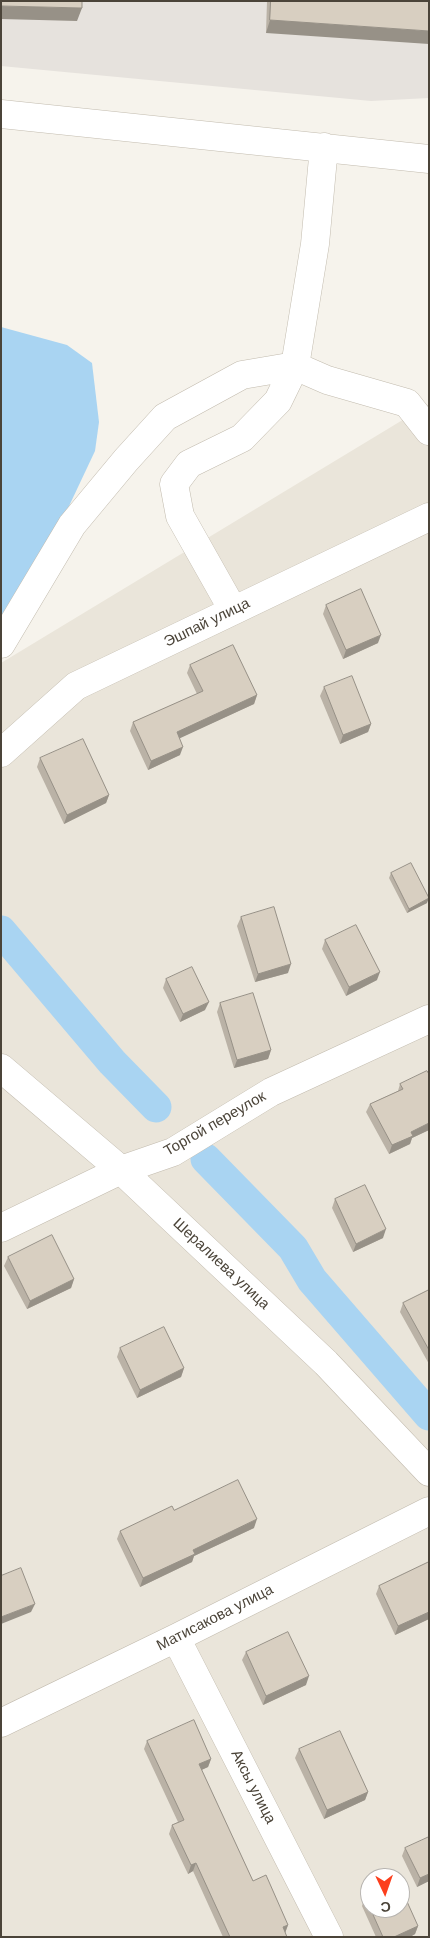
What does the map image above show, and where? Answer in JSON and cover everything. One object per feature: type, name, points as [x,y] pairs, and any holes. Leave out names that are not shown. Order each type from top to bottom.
[{"type":"street","points":[[1,114],[429,158]]},
{"type":"street","points":[[234,610],[180,516],[174,484],[189,464],[242,438],[278,401],[295,366],[315,244],[324,147]]},
{"type":"street","points":[[1,644],[72,525],[126,460],[166,417],[242,375],[295,366],[327,380],[407,403],[429,431]]},
{"type":"street","name":"Эшпай улица","points":[[1,753],[76,686],[429,517]]},
{"type":"street","name":"Торгой переулок","points":[[1,1228],[121,1170],[173,1152],[271,1092],[429,1019]]},
{"type":"street","name":"Шералиева улица","points":[[1,1068],[121,1170],[326,1363],[429,1472]]},
{"type":"street","name":"Матисакова улица","points":[[1,1723],[176,1638],[429,1511]]},
{"type":"street","name":"Аксы улица","points":[[176,1638],[329,1937]]},
{"type":"shaded area","points":[[1,1],[429,1],[429,98],[371,101],[1,66]]},
{"type":"shaded area","points":[[429,404],[429,1937],[1,1937],[1,663]]},
{"type":"water","points":[[1,327],[67,345],[92,363],[99,422],[95,451],[37,574],[1,627]]},
{"type":"building","points":[[1,1],[82,1],[82,8],[1,6]]},
{"type":"building","points":[[271,1],[429,1],[429,31],[270,20]]},
{"type":"building","points":[[361,589],[381,635],[346,650],[326,605]]},
{"type":"building","points":[[233,645],[257,695],[177,732],[183,747],[151,761],[133,722],[203,691],[190,665]]},
{"type":"building","points":[[352,676],[371,724],[343,735],[324,687]]},
{"type":"building","points":[[83,739],[109,795],[67,815],[40,758]]},
{"type":"building","points":[[411,863],[429,898],[409,909],[391,873]]},
{"type":"building","points":[[274,907],[291,964],[258,974],[241,917]]},
{"type":"building","points":[[356,925],[380,972],[349,987],[325,940]]},
{"type":"building","points":[[192,967],[209,1002],[183,1014],[166,979]]},
{"type":"building","points":[[253,993],[271,1050],[237,1060],[220,1003]]},
{"type":"building","points":[[427,1071],[429,1074],[429,1123],[411,1132],[413,1136],[392,1145],[370,1104],[403,1089],[400,1084]]},
{"type":"building","points":[[365,1185],[386,1229],[356,1244],[335,1199]]},
{"type":"building","points":[[52,1235],[74,1279],[30,1301],[8,1257]]},
{"type":"building","points":[[429,1290],[429,1350],[403,1303]]},
{"type":"building","points":[[164,1327],[184,1368],[140,1390],[120,1348]]},
{"type":"building","points":[[238,1480],[257,1519],[193,1550],[195,1554],[143,1578],[120,1531],[172,1506],[174,1510]]},
{"type":"building","points":[[429,1562],[429,1612],[398,1626],[379,1586]]},
{"type":"building","points":[[21,1568],[35,1604],[1,1617],[1,1576]]},
{"type":"building","points":[[288,1632],[309,1676],[266,1696],[246,1652]]},
{"type":"building","points":[[194,1720],[211,1759],[199,1764],[253,1881],[266,1875],[288,1925],[283,1927],[287,1937],[230,1937],[196,1863],[191,1865],[172,1825],[184,1820],[147,1741]]},
{"type":"building","points":[[340,1731],[368,1792],[327,1810],[299,1749]]},
{"type":"building","points":[[429,1837],[429,1874],[420,1878],[405,1848]]},
{"type":"building","points":[[410,1908],[418,1926],[394,1937],[383,1937],[374,1918],[410,1918]]},
{"type":"waterway","points":[[1,931],[112,1062],[156,1107]]},
{"type":"waterway","points":[[206,1159],[293,1248],[312,1280],[429,1415]]}]
